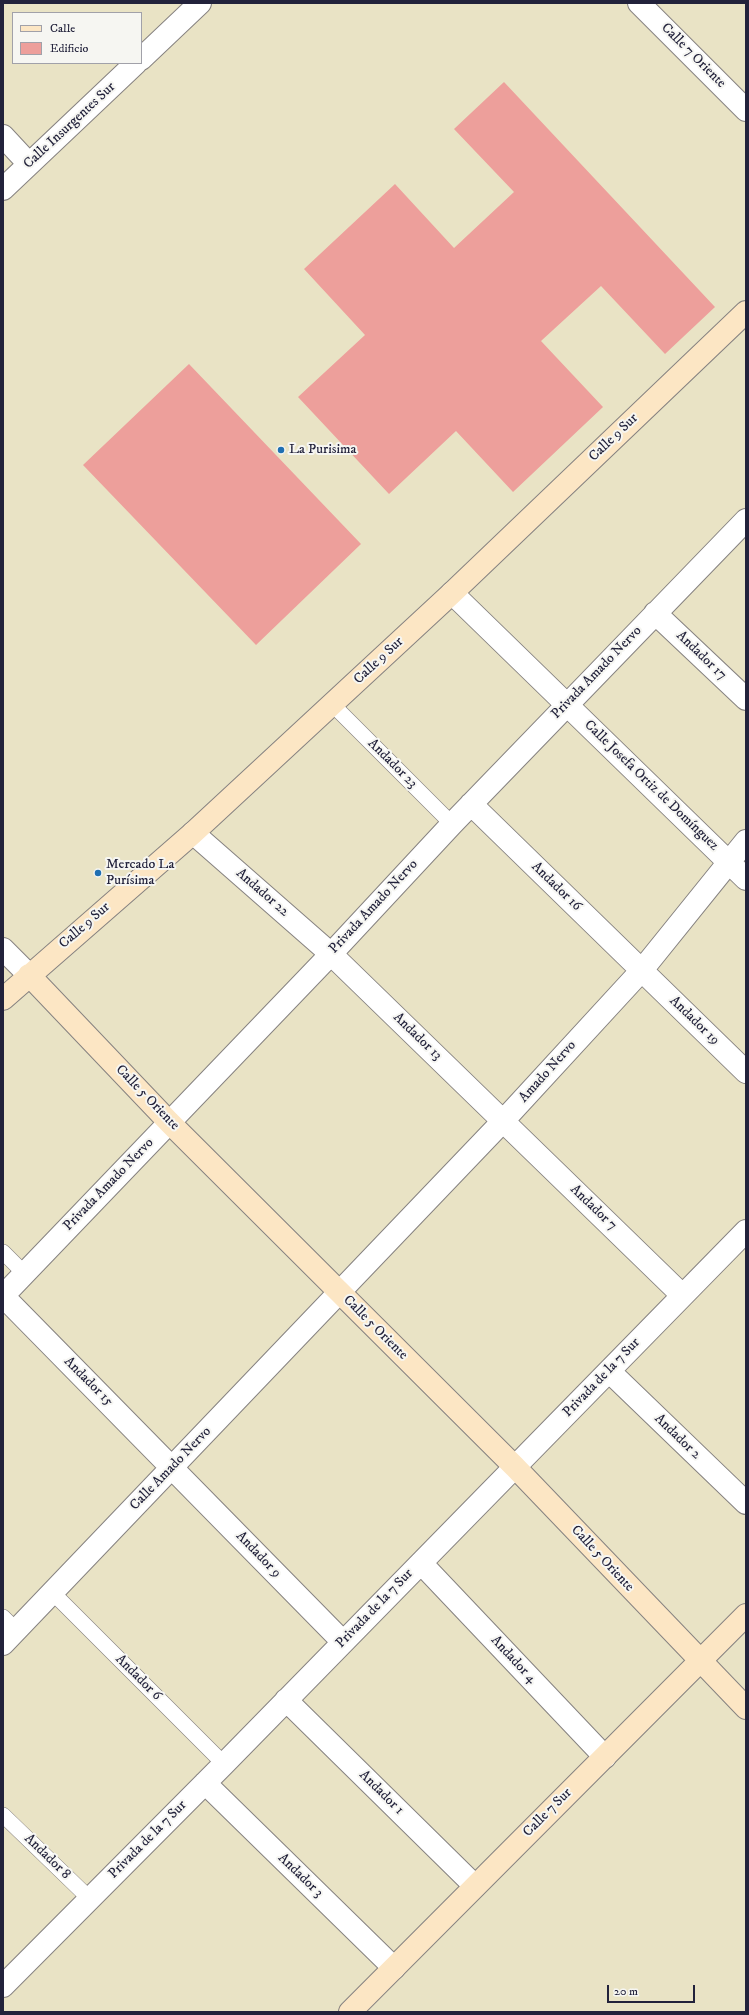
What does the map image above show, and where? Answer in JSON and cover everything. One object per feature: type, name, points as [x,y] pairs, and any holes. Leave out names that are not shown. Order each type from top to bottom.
[{"type":"main road","name":"Calle 9 Sur","points":[[3,999],[193,833],[452,593],[746,312]]},
{"type":"main road","name":"Calle 5 Oriente","points":[[29,975],[169,1122],[515,1467],[700,1662],[746,1708]]},
{"type":"main road","name":"Calle 7 Sur","points":[[350,2012],[746,1615]]},
{"type":"street","points":[[142,57],[200,3]]},
{"type":"street","name":"Calle 7 Oriente","points":[[639,3],[746,110]]},
{"type":"street","name":"Calle Insurgentes Sur","points":[[3,189],[135,64]]},
{"type":"street","points":[[3,136],[29,164]]},
{"type":"street","name":"Privada Amado Nervo","points":[[3,1296],[331,954],[471,804],[746,520]]},
{"type":"street","name":"Calle Josefa Ortiz de Domínguez","points":[[452,593],[746,879]]},
{"type":"street","name":"Andador 17","points":[[656,613],[746,699]]},
{"type":"street","name":"Andador 16","points":[[471,804],[642,970]]},
{"type":"street","name":"Andador 22","points":[[193,833],[331,954]]},
{"type":"street","name":"Amado Nervo","points":[[340,1293],[504,1120],[642,970],[746,841]]},
{"type":"street","name":"Calle 5 Oriente","points":[[3,949],[29,975]]},
{"type":"street","name":"Andador 13","points":[[331,954],[504,1120]]},
{"type":"street","name":"Andador 19","points":[[642,970],[746,1072]]},
{"type":"street","name":"Andador 7","points":[[504,1120],[682,1295]]},
{"type":"street","name":"Privada de la 7 Sur","points":[[3,1986],[224,1764],[682,1295],[745,1233]]},
{"type":"street","name":"Calle Amado Nervo","points":[[7,1631],[52,1592],[340,1293]]},
{"type":"street","name":"Andador 15","points":[[3,1296],[172,1468]]},
{"type":"street","name":"Andador 2","points":[[609,1371],[746,1502]]},
{"type":"street","name":"Andador 9","points":[[172,1468],[344,1642]]},
{"type":"street","name":"Andador 4","points":[[421,1562],[605,1757]]},
{"type":"street","name":"Andador 1","points":[[286,1700],[475,1886]]},
{"type":"street","name":"Andador 3","points":[[205,1783],[394,1968]]},
{"type":"lane","name":"Andador 23","points":[[332,704],[452,824]]},
{"type":"lane","points":[[3,1252],[24,1273]]},
{"type":"lane","name":"Andador 6","points":[[52,1592],[224,1764]]},
{"type":"lane","name":"Andador 8","points":[[3,1815],[90,1898]]},
{"type":"building","points":[[504,82],[715,307],[665,354],[601,286],[541,341],[603,407],[513,492],[456,431],[389,494],[298,397],[365,335],[304,269],[395,184],[454,248],[514,192],[454,129]]},
{"type":"building","points":[[189,364],[361,544],[256,645],[83,465]]},
{"type":"place","name":"La Purisima","points":[[281,450]]},
{"type":"place","name":"Mercado La Purísima","points":[[98,873]]}]
